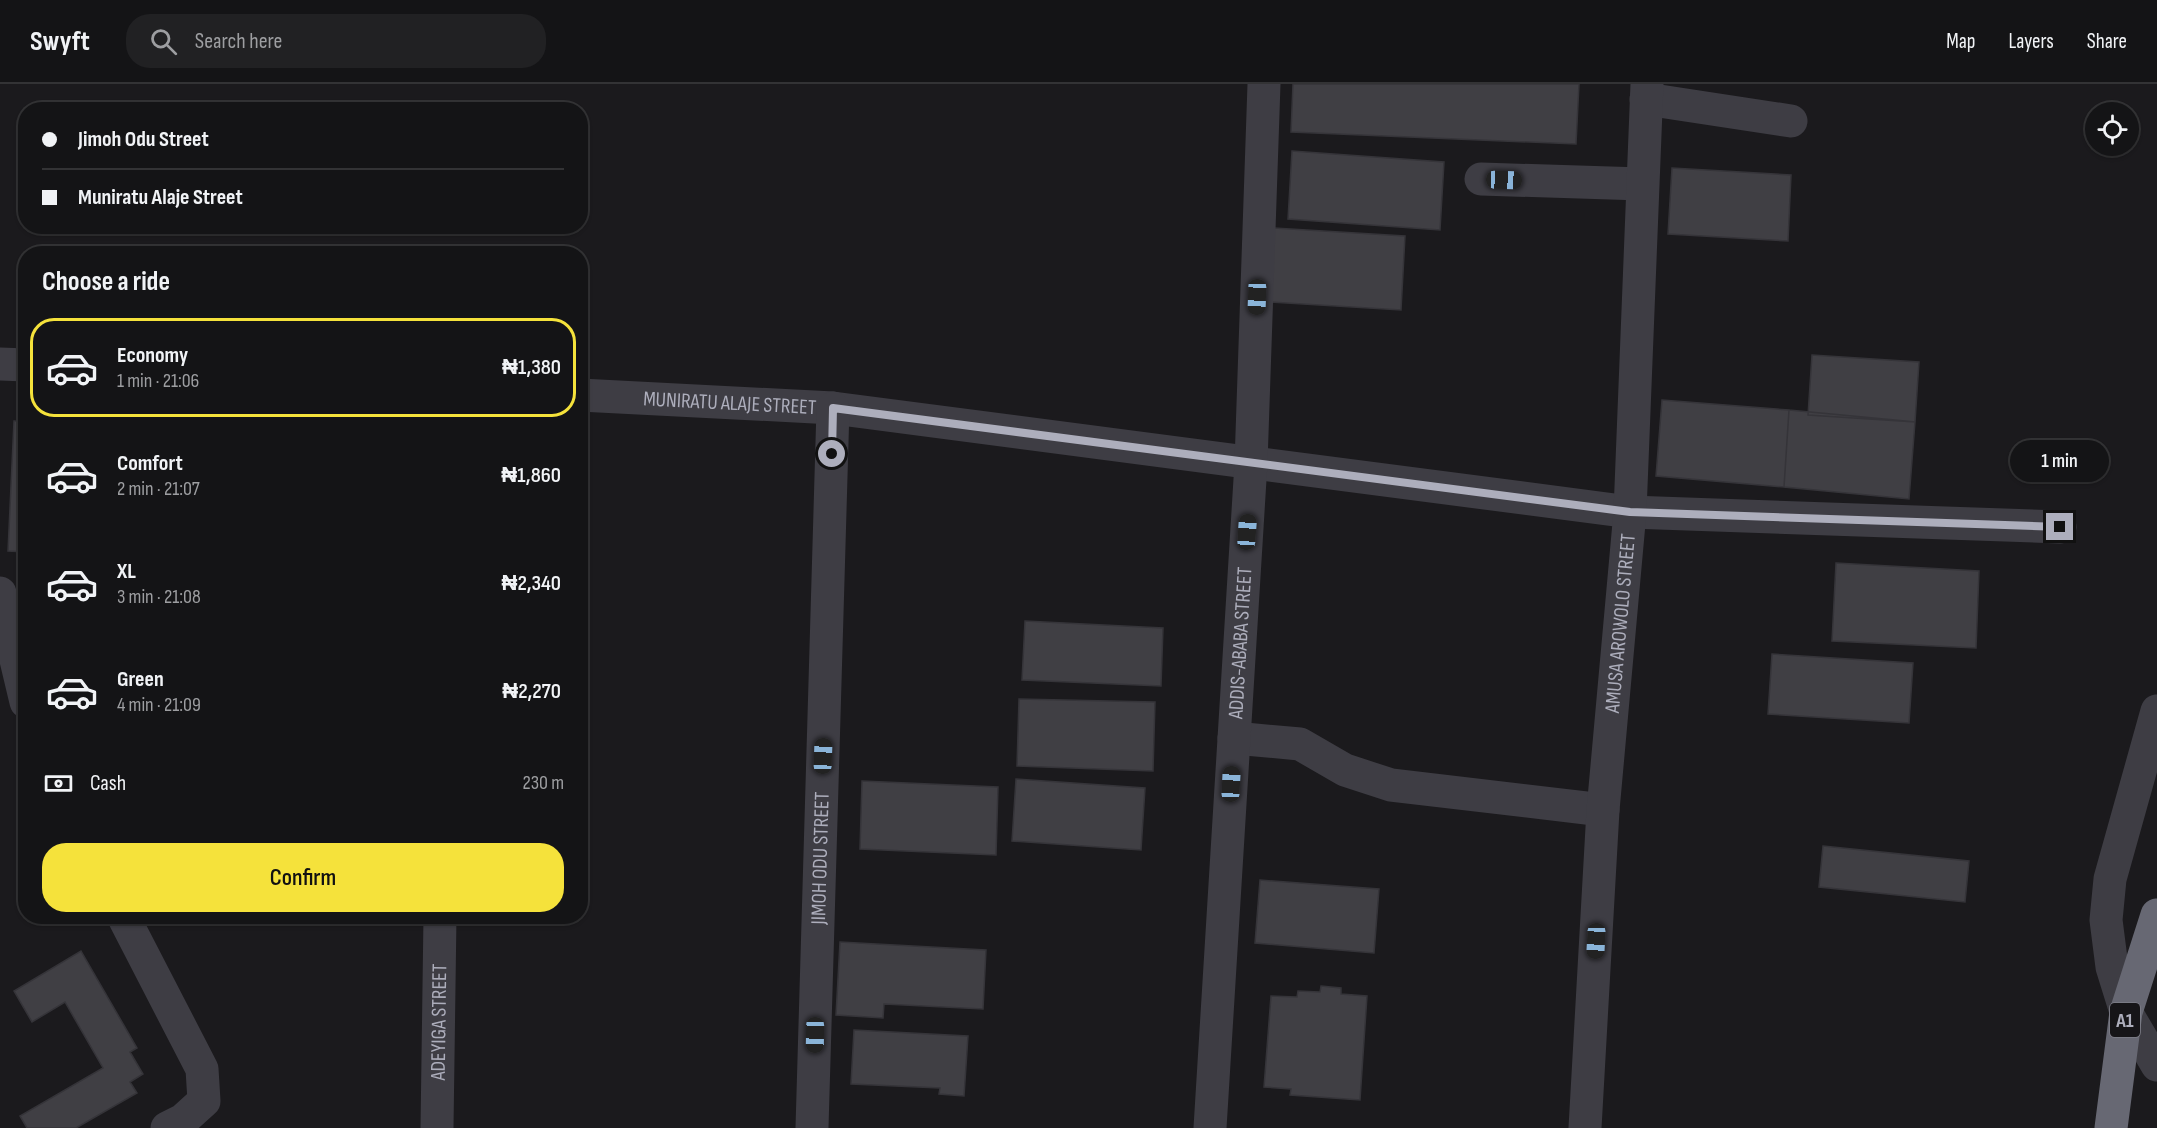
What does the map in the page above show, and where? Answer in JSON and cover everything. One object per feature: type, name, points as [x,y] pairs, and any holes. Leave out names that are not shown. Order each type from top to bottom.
[{"type":"highway","name":"A1","points":[[2110,1128],[2126,1012],[2157,915]]},
{"type":"street","name":"ADDIS-ABABA STREET","points":[[1210,1128],[1251,463],[1264,84]]},
{"type":"street","points":[[1646,92],[1791,121]]},
{"type":"street","name":"AMUSA AROWOLO STREET","points":[[1585,1128],[1603,810],[1630,512],[1646,92]]},
{"type":"street","points":[[1481,179],[1642,184]]},
{"type":"street","points":[[0,364],[18,365]]},
{"type":"street","name":"MUNIRATU ALAJE STREET","points":[[588,395],[833,408],[1630,512],[2060,527]]},
{"type":"street","name":"JIMOH ODU STREET","points":[[812,1128],[833,408]]},
{"type":"street","points":[[0,593],[18,668]]},
{"type":"street","points":[[2157,711],[2110,879],[2106,920],[2112,967],[2126,1012],[2157,1065]]},
{"type":"street","points":[[1234,738],[1300,744],[1345,770],[1390,785],[1603,810]]},
{"type":"street","points":[[127,924],[202,1069],[204,1101],[183,1120],[167,1128]]},
{"type":"street","name":"ADEYIGA STREET","points":[[437,1128],[440,924]]},
{"type":"building","points":[[1293,84],[1579,84],[1576,144],[1291,132]]},
{"type":"building","points":[[1292,151],[1444,162],[1440,230],[1288,219]]},
{"type":"building","points":[[1672,168],[1791,175],[1788,241],[1668,234]]},
{"type":"building","points":[[1274,228],[1405,236],[1401,310],[1270,302]]},
{"type":"building","points":[[1812,355],[1919,362],[1915,422],[1808,415]]},
{"type":"building","points":[[1662,400],[1789,410],[1784,487],[1656,476]]},
{"type":"building","points":[[1789,410],[1915,422],[1909,499],[1784,487]]},
{"type":"building","points":[[14,421],[18,421],[18,552],[8,551]]},
{"type":"building","points":[[1836,563],[1979,571],[1976,648],[1832,641]]},
{"type":"building","points":[[1025,621],[1163,628],[1161,686],[1022,680]]},
{"type":"building","points":[[1772,654],[1913,663],[1909,723],[1768,714]]},
{"type":"building","points":[[1019,699],[1155,702],[1153,771],[1017,766]]},
{"type":"building","points":[[1016,779],[1145,788],[1141,850],[1012,841]]},
{"type":"building","points":[[862,781],[998,787],[996,855],[860,849]]},
{"type":"building","points":[[1823,846],[1969,861],[1965,902],[1819,887]]},
{"type":"building","points":[[1260,880],[1379,889],[1374,953],[1255,943]]},
{"type":"building","points":[[840,942],[986,950],[983,1009],[884,1004],[883,1018],[836,1015]]},
{"type":"building","points":[[81,951],[137,1048],[130,1052],[143,1074],[130,1082],[137,1093],[76,1128],[27,1128],[20,1116],[103,1068],[65,1002],[32,1022],[14,991]]},
{"type":"building","points":[[1321,986],[1341,988],[1341,994],[1367,996],[1360,1100],[1290,1095],[1291,1089],[1264,1087],[1271,996],[1297,997],[1298,991],[1320,992]]},
{"type":"building","points":[[854,1030],[968,1036],[964,1096],[939,1094],[940,1088],[851,1084]]},
{"type":"route","points":[[832,454],[833,408],[1630,512],[2060,527]]}]
